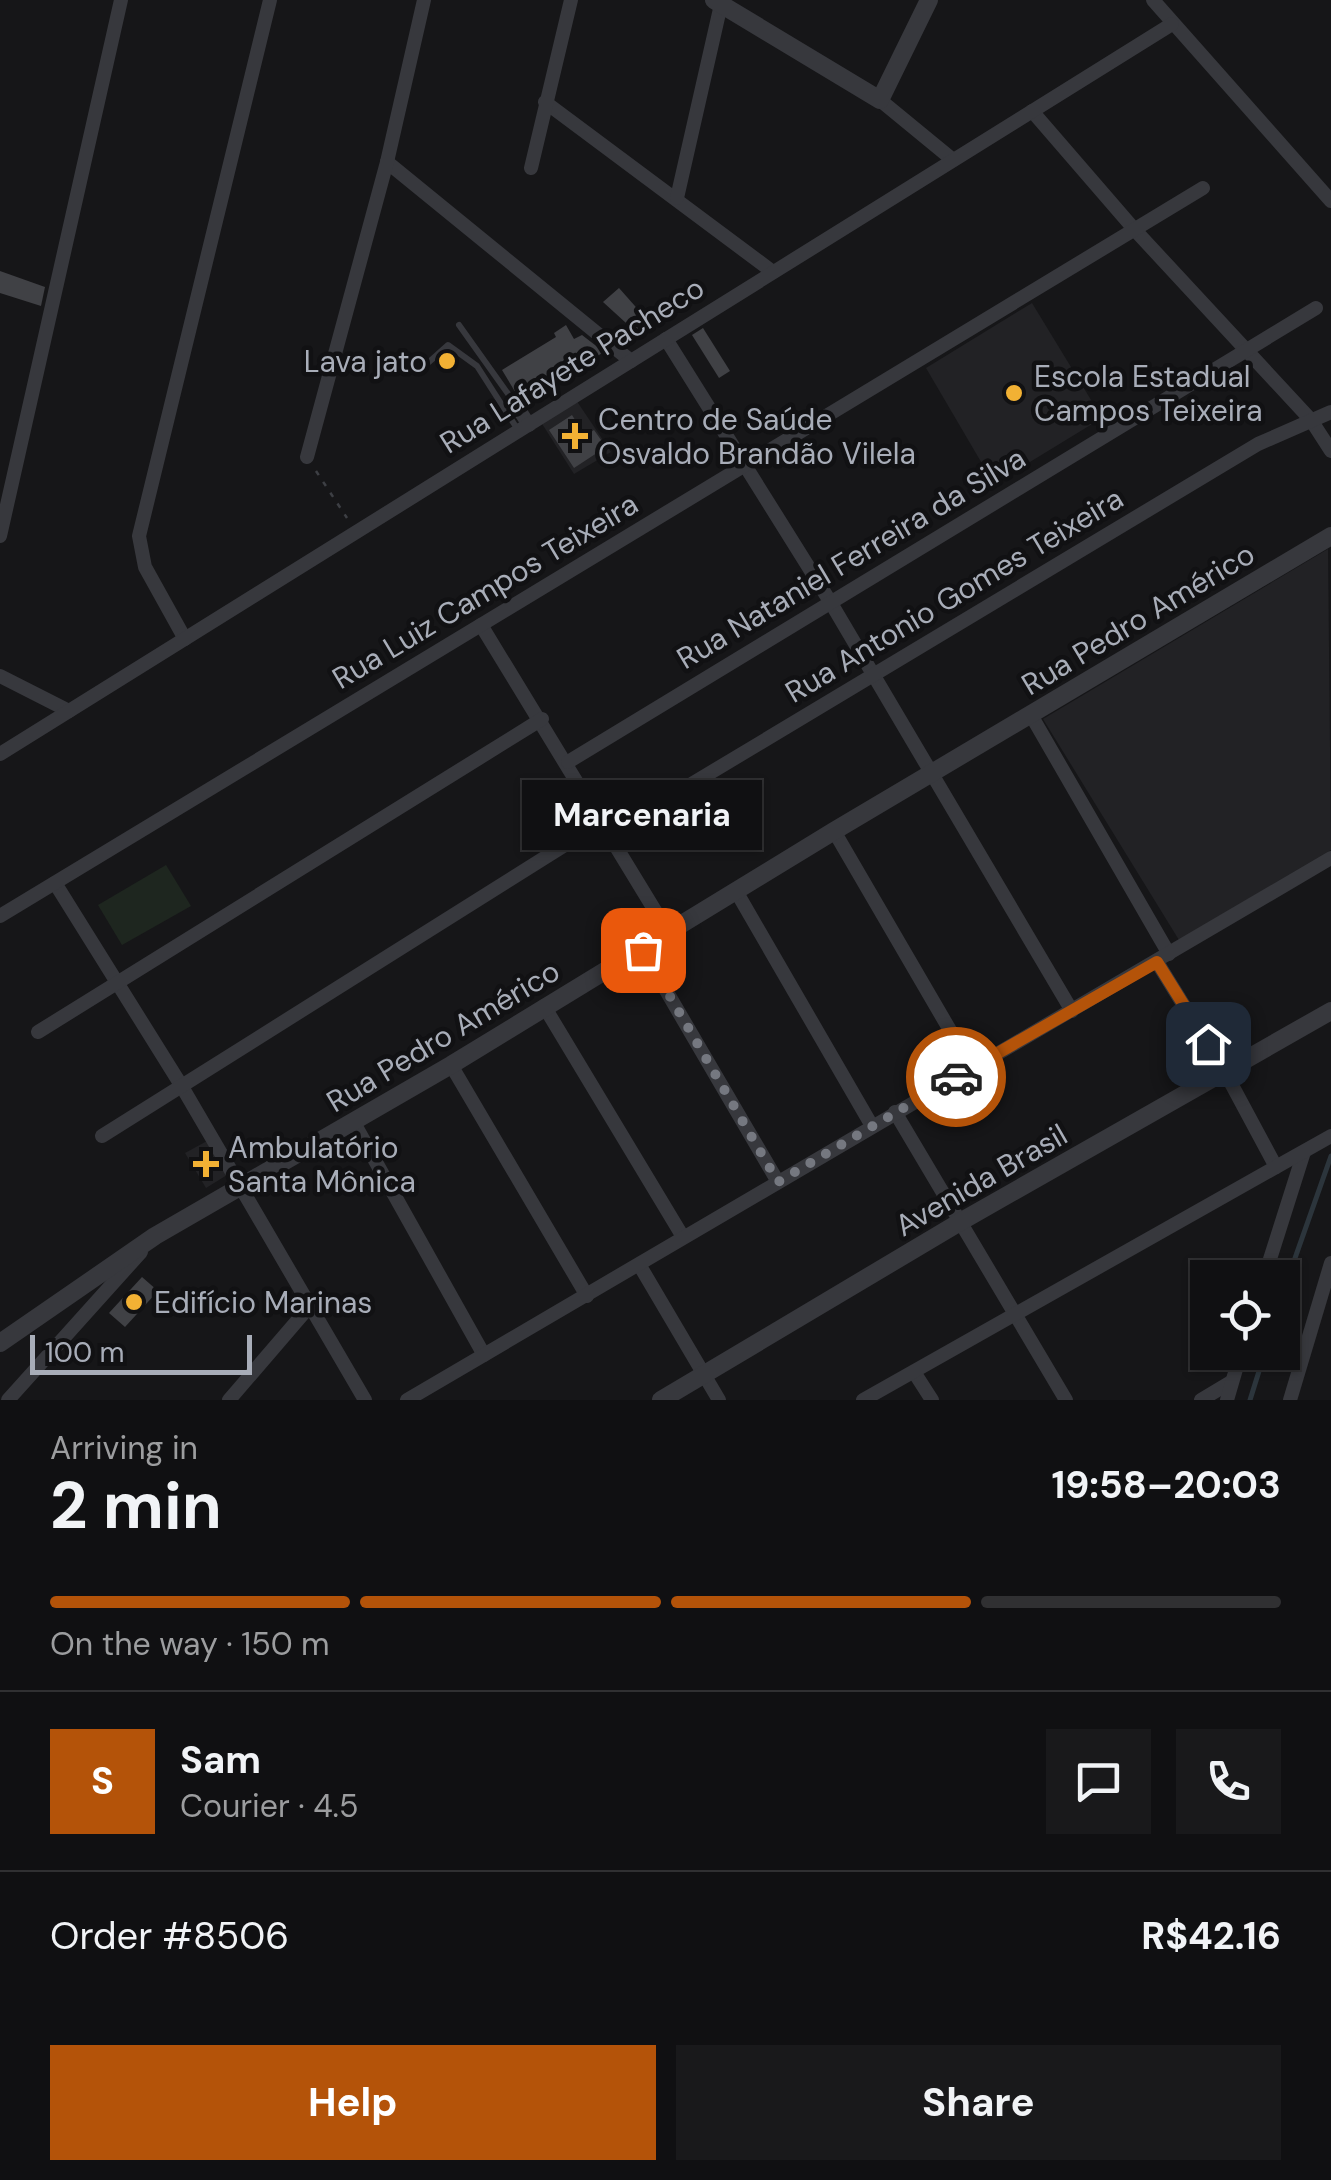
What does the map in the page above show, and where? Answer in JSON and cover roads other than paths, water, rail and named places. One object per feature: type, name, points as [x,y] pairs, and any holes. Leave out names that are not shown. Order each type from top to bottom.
[{"type":"street","points":[[0,536],[121,0]]},
{"type":"street","points":[[185,639],[145,567],[139,536],[270,0]]},
{"type":"street","points":[[307,457],[387,162],[424,0]]},
{"type":"street","points":[[531,168],[571,0]]},
{"type":"street","points":[[880,100],[930,0]]},
{"type":"street","points":[[1153,0],[1331,200]]},
{"type":"street","points":[[677,198],[719,1],[880,100],[953,160]]},
{"type":"street","name":"Rua Lafayete Pacheco","points":[[0,754],[1172,24]]},
{"type":"street","points":[[545,102],[774,272]]},
{"type":"street","points":[[1032,111],[1134,230],[1311,420],[1331,451]]},
{"type":"street","points":[[387,162],[631,361]]},
{"type":"street","name":"Rua Luiz Campos Teixeira","points":[[0,916],[1203,188]]},
{"type":"street","name":"Rua Nataniel Ferreira da Silva","points":[[568,762],[1316,308]]},
{"type":"street","points":[[666,340],[831,602],[1072,1011]]},
{"type":"street","points":[[516,405],[524,428]]},
{"type":"street","name":"Rua Antonio Gomes Teixeira","points":[[102,1136],[607,827],[874,675],[1258,444],[1331,412]]},
{"type":"street","name":"Rua Pedro Américo","points":[[0,1344],[155,1236],[354,1123],[834,831],[1329,541]]},
{"type":"street","points":[[481,625],[542,719],[668,932]]},
{"type":"street","points":[[0,676],[69,711]]},
{"type":"street","points":[[1031,715],[1276,1167]]},
{"type":"street","points":[[38,1032],[542,719]]},
{"type":"street","points":[[834,831],[972,1068]]},
{"type":"street","points":[[407,1400],[1331,858]]},
{"type":"street","points":[[55,882],[120,984],[365,1400]]},
{"type":"street","points":[[736,891],[872,1126]]},
{"type":"street","points":[[643,950],[778,1182]]},
{"type":"street","points":[[544,1006],[683,1237]]},
{"type":"street","name":"Avenida Brasil","points":[[660,1400],[960,1222],[1331,1011]]},
{"type":"street","points":[[451,1065],[587,1296]]},
{"type":"street","points":[[895,1112],[1066,1400]]},
{"type":"street","points":[[354,1123],[484,1355]]},
{"type":"street","points":[[864,1400],[1331,1136]]},
{"type":"street","points":[[1270,1260],[1304,1152]]},
{"type":"street","points":[[8,1400],[155,1236]]},
{"type":"street","points":[[1290,1400],[1331,1263]]},
{"type":"street","points":[[640,1266],[719,1400]]},
{"type":"street","points":[[229,1400],[309,1307]]},
{"type":"street","points":[[1227,1400],[1235,1370]]},
{"type":"street","points":[[914,1372],[932,1400]]},
{"type":"street","points":[[1202,1400],[1231,1382]]},
{"type":"lane","points":[[459,325],[516,405]]},
{"type":"lane","points":[[429,362],[448,345],[477,366],[524,428]]},
{"type":"waterway","points":[[1294,1260],[1331,1156]]},
{"type":"waterway","points":[[1250,1400],[1259,1370]]},
{"type":"place","name":"Lava jato","points":[[447,361]]},
{"type":"place","name":"Escola Estadual Campos Teixeira","points":[[1014,393]]},
{"type":"place","name":"Centro de Saúde Osvaldo Brandão Vilela","points":[[575,436]]},
{"type":"place","name":"Marcenaria","points":[[643,950]]},
{"type":"place","name":"Ambulatório Santa Mônica","points":[[206,1164]]},
{"type":"place","name":"Edifício Marinas","points":[[134,1302]]}]
